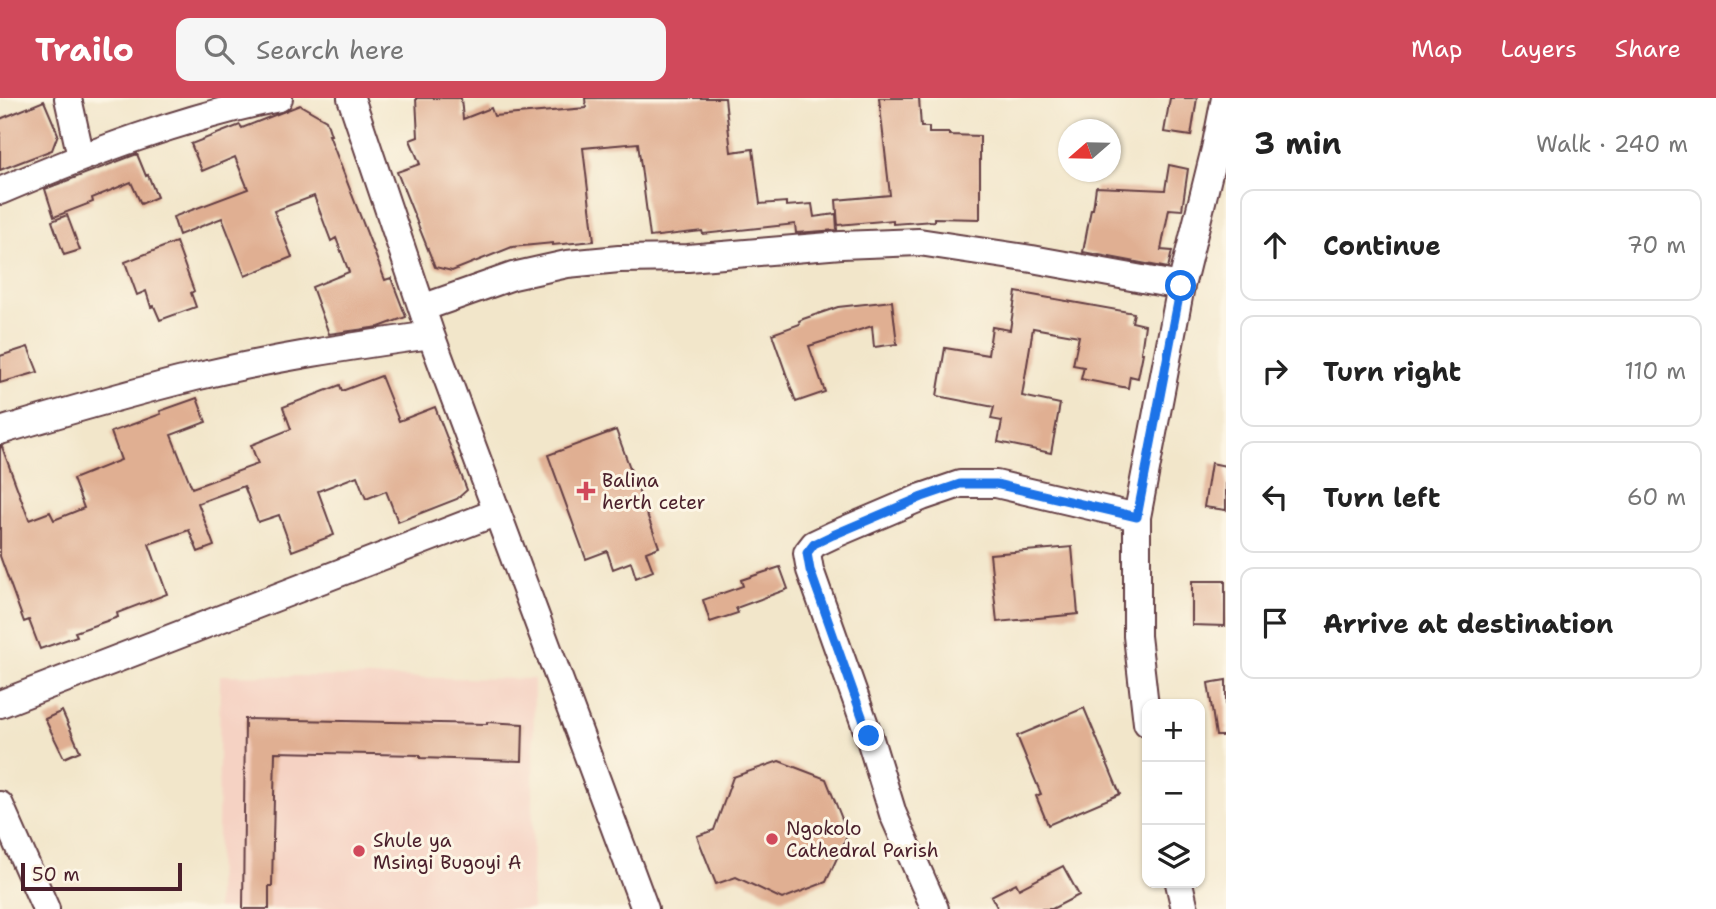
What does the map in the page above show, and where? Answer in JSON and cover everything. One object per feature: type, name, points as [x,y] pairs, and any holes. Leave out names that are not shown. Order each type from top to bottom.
[{"type":"street","points":[[68,98],[81,157]]},
{"type":"street","points":[[0,191],[81,157],[235,102],[279,98]]},
{"type":"street","points":[[351,98],[422,308],[645,909]]},
{"type":"street","points":[[1144,699],[1137,636],[1137,517],[1181,286],[1221,150],[1225,98]]},
{"type":"street","points":[[422,308],[513,276],[567,264],[919,242],[1181,286]]},
{"type":"street","points":[[0,431],[198,376],[365,344],[432,335]]},
{"type":"street","points":[[935,909],[893,814],[869,736],[810,570],[807,553],[814,544],[833,535],[960,484],[996,484],[1137,517]]},
{"type":"street","points":[[0,705],[497,512]]},
{"type":"street","points":[[0,805],[46,909]]},
{"type":"street","points":[[1180,888],[1185,909]]},
{"type":"shaded area","points":[[220,675],[534,679],[532,909],[217,909]]},
{"type":"building","points":[[416,98],[461,98],[463,119],[491,108],[494,116],[586,108],[585,98],[725,98],[731,152],[753,149],[760,204],[812,204],[814,217],[836,214],[837,230],[796,233],[795,224],[650,237],[638,143],[583,148],[594,241],[512,247],[452,271],[435,267],[397,172],[420,164],[410,140],[418,137]]},
{"type":"building","points":[[879,98],[919,98],[921,127],[929,127],[929,133],[980,136],[980,219],[934,218],[934,221],[893,224],[893,220],[838,225],[836,200],[890,195]]},
{"type":"building","points":[[1170,98],[1197,98],[1191,136],[1164,132]]},
{"type":"building","points":[[44,101],[58,134],[52,150],[0,170],[0,119]]},
{"type":"building","points":[[300,105],[326,120],[329,135],[385,280],[391,278],[406,317],[379,327],[329,334],[312,287],[349,272],[336,238],[331,241],[314,196],[274,211],[292,257],[245,276],[222,218],[179,235],[173,217],[248,189],[235,157],[202,171],[191,144],[240,125],[242,128]]},
{"type":"building","points":[[137,154],[157,197],[141,204],[131,182],[92,198],[93,202],[54,217],[45,189]]},
{"type":"building","points":[[1169,165],[1188,169],[1182,210],[1169,209],[1161,250],[1172,251],[1168,268],[1083,252],[1096,187],[1165,190]]},
{"type":"building","points":[[67,215],[80,250],[64,255],[52,221]]},
{"type":"building","points":[[176,242],[194,291],[191,293],[196,307],[160,320],[154,306],[151,307],[146,291],[137,295],[125,262]]},
{"type":"building","points":[[1016,292],[1134,313],[1132,322],[1145,325],[1138,378],[1130,376],[1128,388],[1081,379],[1084,367],[1073,365],[1079,336],[1033,328],[1022,396],[1060,404],[1051,453],[998,442],[1002,421],[991,419],[994,407],[937,396],[945,348],[988,355],[992,327],[1010,330]]},
{"type":"building","points":[[892,301],[897,344],[874,347],[872,326],[809,346],[825,392],[796,402],[772,334],[800,324],[799,321],[803,319],[838,307]]},
{"type":"building","points":[[28,347],[38,372],[0,383],[0,356]]},
{"type":"building","points":[[381,376],[399,421],[435,407],[467,490],[457,499],[398,522],[386,491],[366,499],[357,476],[318,491],[334,535],[292,551],[279,515],[258,522],[244,486],[198,503],[214,546],[198,552],[189,530],[149,544],[167,594],[117,613],[118,617],[75,632],[77,636],[40,649],[29,620],[24,622],[0,556],[0,447],[29,520],[50,512],[54,520],[84,508],[73,479],[121,460],[111,432],[197,398],[206,422],[171,435],[192,488],[258,464],[251,445],[291,429],[283,407],[340,385],[342,391]]},
{"type":"building","points":[[616,430],[659,547],[646,552],[653,571],[636,578],[631,562],[613,569],[607,551],[586,559],[548,455]]},
{"type":"building","points":[[1211,463],[1226,466],[1226,510],[1204,507]]},
{"type":"building","points":[[1072,547],[1078,614],[997,622],[990,554]]},
{"type":"building","points":[[780,567],[788,589],[736,608],[738,613],[710,622],[703,600],[743,586],[741,580]]},
{"type":"building","points":[[1192,581],[1225,581],[1225,626],[1192,625]]},
{"type":"building","points":[[1226,680],[1226,736],[1216,736],[1208,683]]},
{"type":"building","points":[[1084,708],[1120,794],[1048,825],[1036,796],[1041,794],[1017,736]]},
{"type":"building","points":[[62,711],[80,751],[64,758],[45,719]]},
{"type":"building","points":[[245,719],[523,724],[522,761],[420,758],[420,755],[275,752],[272,886],[269,886],[269,909],[243,909]]},
{"type":"building","points":[[779,761],[826,779],[848,834],[826,882],[782,899],[736,877],[716,884],[697,836],[714,830],[733,777]]},
{"type":"building","points":[[1063,866],[1079,895],[1052,909],[998,909],[991,896],[1016,883],[1019,889]]},
{"type":"place","name":"Balina herth ceter","points":[[586,491]]},
{"type":"place","name":"Ngokolo Cathedral Parish","points":[[772,839]]},
{"type":"place","name":"Shule ya Msingi Bugoyi A","points":[[359,851]]},
{"type":"route","points":[[869,736],[810,570],[807,553],[814,544],[833,535],[960,484],[996,484],[1137,517],[1181,286]]}]
